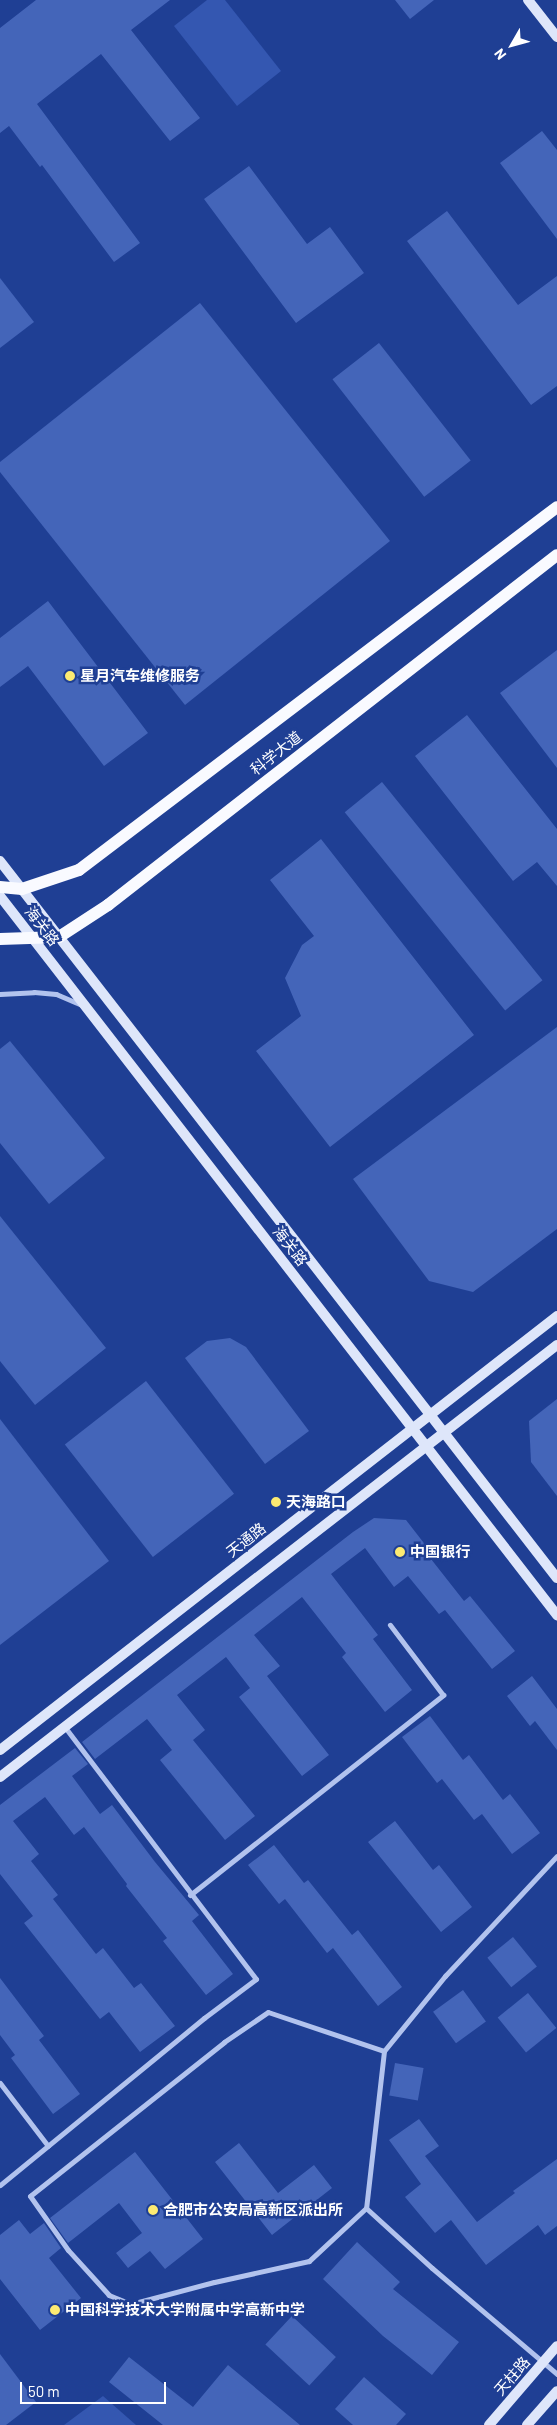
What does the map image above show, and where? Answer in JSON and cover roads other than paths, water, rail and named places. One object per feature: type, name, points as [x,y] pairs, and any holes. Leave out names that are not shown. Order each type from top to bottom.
[{"type":"main road","points":[[528,0],[557,37]]},
{"type":"main road","name":"科学大道","points":[[0,887],[22,890],[79,870],[557,507]]},
{"type":"main road","name":"科学大道","points":[[59,937],[108,905],[557,555]]},
{"type":"main road","name":"海关路","points":[[0,861],[557,1578]]},
{"type":"main road","name":"海关路","points":[[0,896],[557,1615]]},
{"type":"main road","points":[[0,938],[59,937]]},
{"type":"main road","name":"天通路","points":[[0,1750],[557,1316]]},
{"type":"main road","points":[[0,1777],[557,1344]]},
{"type":"main road","name":"天柱路","points":[[489,2425],[557,2346]]},
{"type":"main road","points":[[527,2425],[557,2391]]},
{"type":"street","points":[[0,994],[34,992],[56,994],[86,1006]]},
{"type":"street","points":[[190,1895],[443,1695],[390,1625]]},
{"type":"street","points":[[0,2185],[204,2018],[256,1979],[190,1895],[65,1727]]},
{"type":"street","points":[[384,2051],[268,2012],[224,2042],[30,2196],[68,2250],[109,2295],[131,2304],[214,2282],[309,2261],[366,2208],[384,2051],[446,1976],[557,1856]]},
{"type":"street","points":[[0,2083],[48,2146]]},
{"type":"street","points":[[366,2208],[557,2374]]},
{"type":"place","name":"星月汽车维修服务","points":[[70,676]]},
{"type":"place","name":"天海路口","points":[[276,1502]]},
{"type":"place","name":"中国银行","points":[[400,1552]]},
{"type":"place","name":"合肥市公安局高新区派出所","points":[[153,2210]]},
{"type":"place","name":"中国科学技术大学附属中学高新中学","points":[[55,2310]]}]
